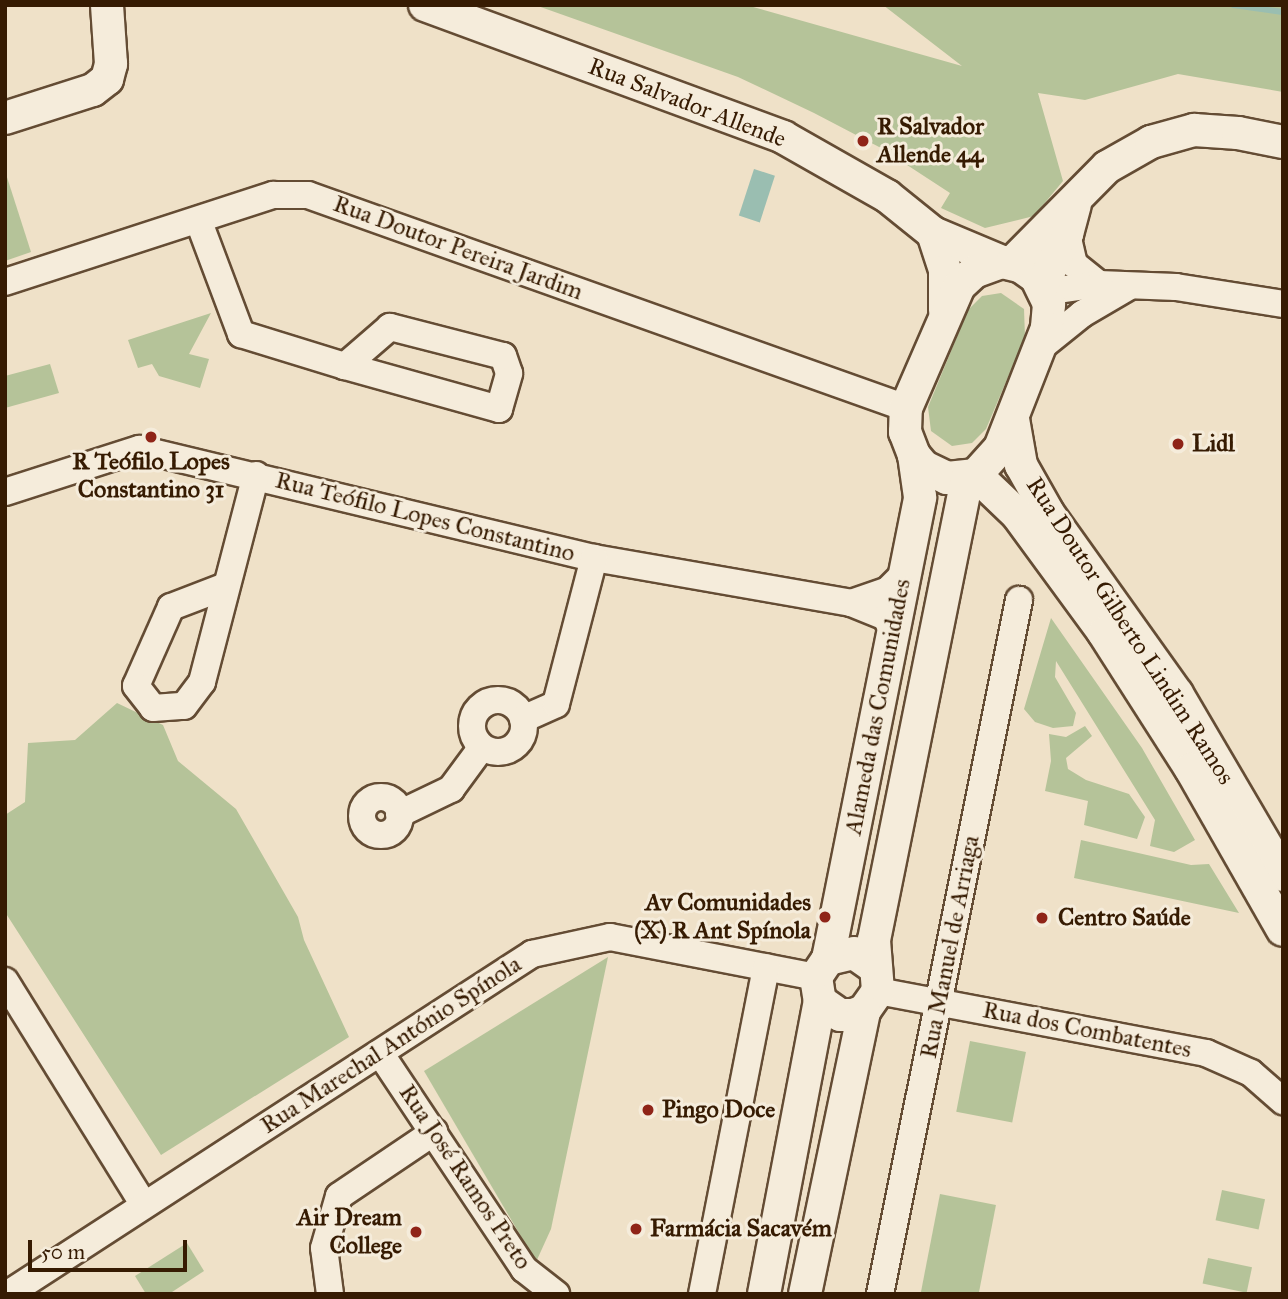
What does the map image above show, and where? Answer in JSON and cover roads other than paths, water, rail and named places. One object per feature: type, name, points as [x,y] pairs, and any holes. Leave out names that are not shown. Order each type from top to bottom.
[{"type":"street","points":[[5,118],[93,90],[107,79],[111,64],[107,5]]},
{"type":"street","name":"Rua Salvador Allende","points":[[432,6],[783,137],[887,196],[933,233],[1027,270],[1043,289]]},
{"type":"street","points":[[906,408],[945,310],[965,279],[1007,262],[1076,200],[1107,166],[1132,151],[1173,134],[1213,131],[1283,142]]},
{"type":"street","name":"Rua Doutor Pereira Jardim","points":[[5,282],[199,222],[273,195],[308,195],[906,408]]},
{"type":"street","points":[[914,456],[937,475],[971,476],[1000,449],[1041,347],[1049,317],[1043,289],[1067,234],[1076,200]]},
{"type":"street","points":[[199,222],[241,334],[345,366],[499,409],[509,373],[503,356],[390,327],[345,366]]},
{"type":"street","points":[[933,233],[945,271],[945,310]]},
{"type":"street","points":[[1067,234],[1074,264],[1100,284]]},
{"type":"street","points":[[1043,289],[1100,284],[1128,287],[1176,286],[1283,304]]},
{"type":"street","points":[[1041,347],[1091,307],[1128,287]]},
{"type":"street","name":"Alameda das Comunidades","points":[[764,1294],[822,979],[920,497],[914,456],[905,432],[906,408]]},
{"type":"street","name":"Rua Doutor Gilberto Lindim Ramos","points":[[1013,418],[1021,465],[1048,513],[1177,694],[1283,875]]},
{"type":"street","name":"Rua Teófilo Lopes Constantino","points":[[5,492],[139,449],[594,558],[851,603],[886,617],[893,633]]},
{"type":"street","points":[[226,586],[171,607],[136,686],[153,708],[184,705],[202,682],[256,475]]},
{"type":"street","name":"Alameda das Comunidades","points":[[805,1294],[872,989],[874,940],[955,531],[971,476]]},
{"type":"street","name":"Rua Doutor Gilberto Lindim Ramos","points":[[971,476],[1017,514],[1104,633],[1161,722],[1283,930]]},
{"type":"street","points":[[955,531],[986,513],[1017,514]]},
{"type":"street","points":[[523,719],[556,704],[594,558]]},
{"type":"street","name":"Rua Teófilo Lopes Constantino","points":[[851,603],[888,590],[905,573]]},
{"type":"street","name":"Rua Manuel de Arriaga","points":[[880,1294],[1019,600]]},
{"type":"street","points":[[485,704],[512,704],[523,719],[523,733],[513,747],[496,752],[482,747],[472,726],[485,704]]},
{"type":"street","points":[[400,814],[451,789],[482,747]]},
{"type":"street","name":"Rua Marechal António Spínola","points":[[8,1294],[532,954],[610,937],[822,979]]},
{"type":"street","points":[[854,953],[872,989],[840,1015],[822,979],[854,953]]},
{"type":"street","points":[[702,1294],[766,967]]},
{"type":"street","points":[[5,981],[143,1204]]},
{"type":"street","name":"Rua dos Combatentes","points":[[872,989],[1206,1053],[1251,1073],[1283,1101]]},
{"type":"street","name":"Rua José Ramos Preto","points":[[380,1053],[524,1269],[556,1294]]},
{"type":"street","points":[[330,1294],[324,1248],[339,1196],[435,1132]]},
{"type":"water","points":[[754,169],[775,176],[760,222],[739,216]]},
{"type":"waterway","points":[[1233,5],[1283,12]]},
{"type":"place","name":"R Salvador Allende 44","points":[[863,141]]},
{"type":"place","name":"R Teófilo Lopes Constantino 31","points":[[151,437]]},
{"type":"place","name":"Lidl","points":[[1178,444]]},
{"type":"place","name":"Av Comunidades (X) R Ant Spínola","points":[[825,917]]},
{"type":"place","name":"Centro Saúde","points":[[1042,918]]},
{"type":"place","name":"Pingo Doce","points":[[648,1110]]},
{"type":"place","name":"Farmácia Sacavém","points":[[636,1229]]},
{"type":"place","name":"Air Dream College","points":[[416,1232]]}]
